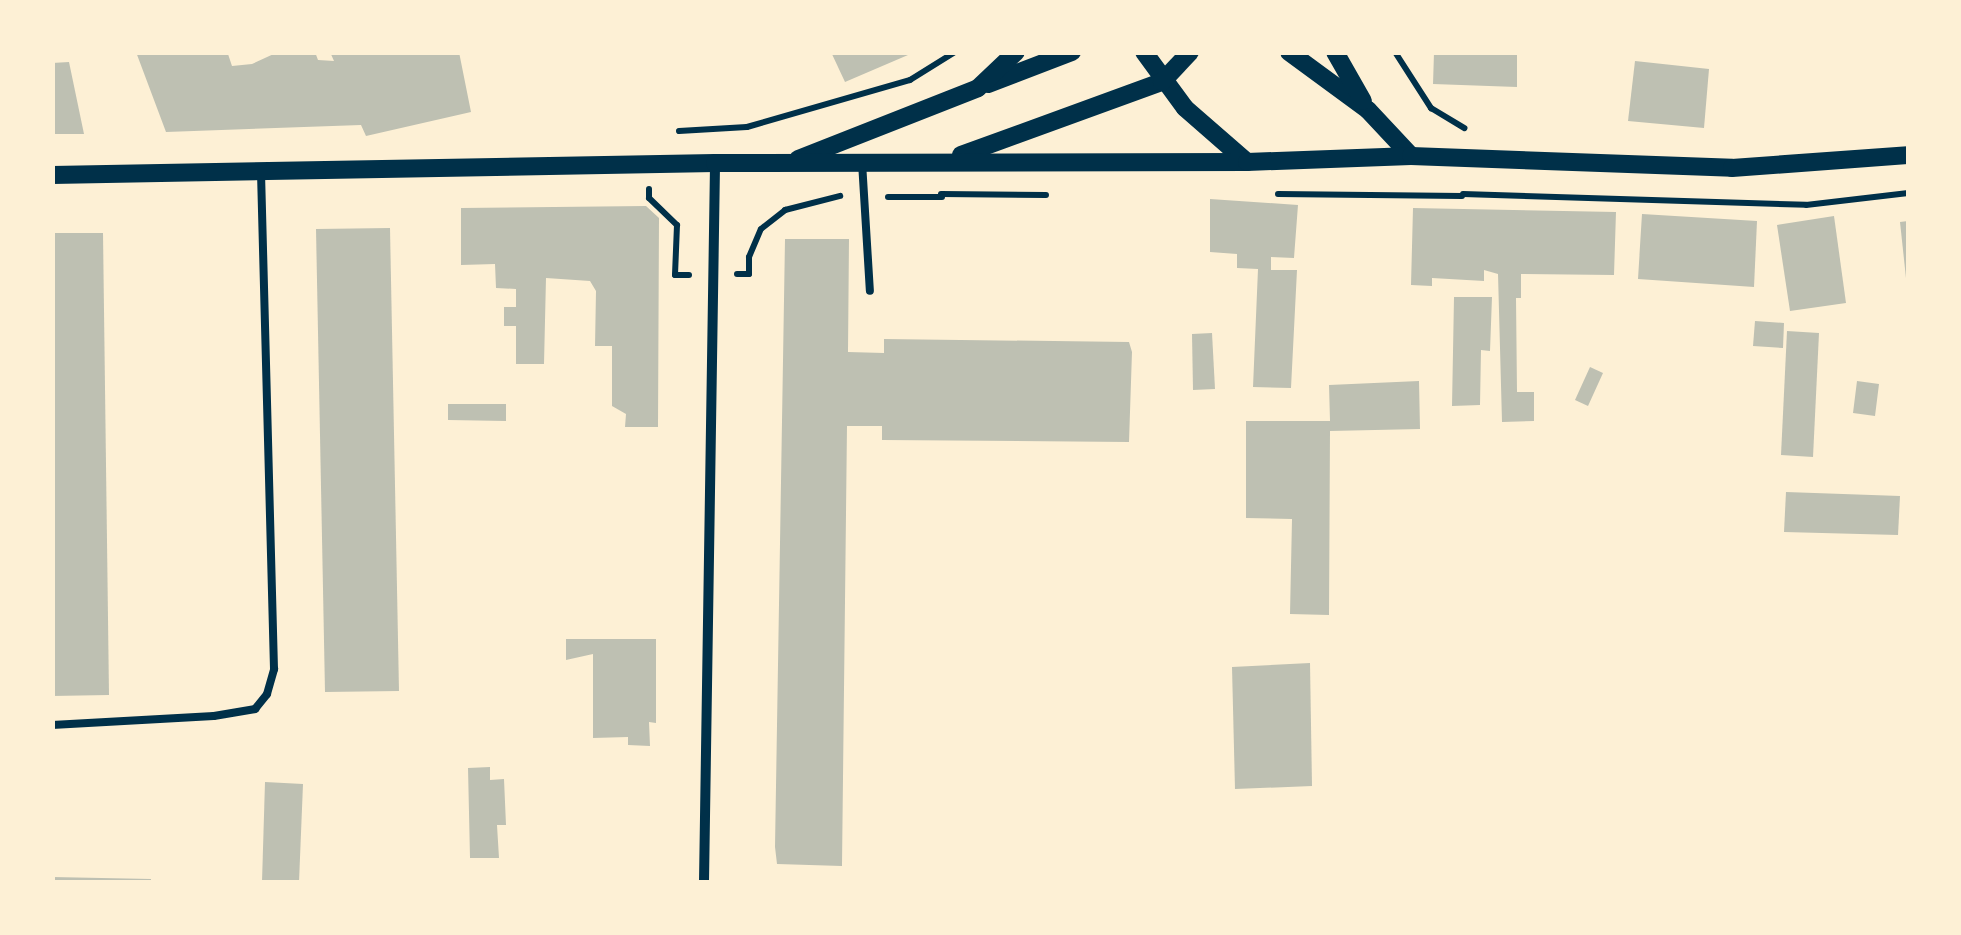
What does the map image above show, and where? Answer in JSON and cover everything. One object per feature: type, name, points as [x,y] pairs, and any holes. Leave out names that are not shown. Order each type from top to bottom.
[{"type":"street","points":[[978,88],[1016,52]]},
{"type":"street","points":[[788,163],[1072,52]]},
{"type":"street","points":[[1144,52],[1162,82],[1247,162]]},
{"type":"street","points":[[947,161],[1162,82],[1190,52]]},
{"type":"street","points":[[1289,52],[1368,110],[1411,156]]},
{"type":"street","points":[[1335,52],[1368,110]]},
{"type":"street","points":[[52,174],[714,163],[1247,162],[1411,156],[1732,168],[1908,155]]},
{"type":"street","points":[[704,882],[714,163]]},
{"type":"lane","points":[[862,162],[870,291]]},
{"type":"lane","points":[[52,725],[214,716],[256,709],[267,694],[274,670],[261,171]]},
{"type":"building","points":[[136,52],[228,54],[232,66],[252,64],[278,52],[315,52],[318,60],[334,61],[330,52],[459,52],[471,112],[366,136],[361,125],[166,132]]},
{"type":"building","points":[[831,52],[915,52],[845,82]]},
{"type":"building","points":[[1434,52],[1517,52],[1517,87],[1433,84]]},
{"type":"building","points":[[1635,61],[1709,69],[1704,128],[1628,121]]},
{"type":"building","points":[[69,62],[84,134],[52,134],[52,63]]},
{"type":"building","points":[[1210,199],[1298,205],[1294,258],[1271,257],[1271,270],[1297,270],[1291,388],[1253,387],[1258,269],[1237,268],[1237,254],[1210,252]]},
{"type":"building","points":[[646,206],[659,218],[658,427],[625,427],[626,414],[612,406],[612,346],[595,346],[596,291],[590,281],[546,278],[544,364],[516,364],[516,326],[504,326],[504,307],[516,307],[516,289],[496,288],[495,264],[461,265],[461,208]]},
{"type":"building","points":[[1413,208],[1616,212],[1614,275],[1521,274],[1521,298],[1516,298],[1517,392],[1534,392],[1534,421],[1502,422],[1498,274],[1484,270],[1484,281],[1432,278],[1432,286],[1411,285]]},
{"type":"building","points":[[1642,214],[1757,221],[1754,287],[1638,279]]},
{"type":"building","points":[[1834,216],[1846,303],[1790,311],[1777,225]]},
{"type":"building","points":[[1908,221],[1908,277],[1906,278],[1900,222]]},
{"type":"building","points":[[390,228],[399,691],[325,692],[316,229]]},
{"type":"building","points":[[52,233],[103,233],[109,695],[52,696]]},
{"type":"building","points":[[785,239],[849,239],[848,352],[884,353],[884,339],[1129,342],[1132,352],[1129,442],[882,440],[882,426],[847,426],[842,866],[777,864],[775,847]]},
{"type":"building","points":[[1454,297],[1492,297],[1490,351],[1481,350],[1480,405],[1452,406]]},
{"type":"building","points":[[1755,321],[1784,323],[1783,348],[1753,346]]},
{"type":"building","points":[[1787,331],[1819,333],[1813,457],[1781,455]]},
{"type":"building","points":[[1212,333],[1215,389],[1193,390],[1192,334]]},
{"type":"building","points":[[1590,367],[1603,373],[1588,406],[1575,400]]},
{"type":"building","points":[[1419,381],[1420,429],[1330,431],[1329,615],[1290,614],[1292,519],[1246,518],[1246,421],[1330,421],[1329,385]]},
{"type":"building","points":[[1857,381],[1879,384],[1875,416],[1853,413]]},
{"type":"building","points":[[448,404],[506,404],[506,421],[448,420]]},
{"type":"building","points":[[1786,492],[1900,496],[1898,535],[1784,532]]},
{"type":"building","points":[[566,639],[656,639],[656,723],[649,722],[650,746],[628,745],[628,737],[593,738],[593,654],[566,660]]},
{"type":"building","points":[[1310,663],[1312,786],[1235,789],[1232,667]]},
{"type":"building","points":[[490,767],[490,780],[504,779],[506,825],[497,825],[499,858],[470,858],[468,768]]},
{"type":"building","points":[[265,782],[303,784],[299,882],[262,882]]},
{"type":"building","points":[[52,877],[151,879],[151,882],[52,882]]}]
